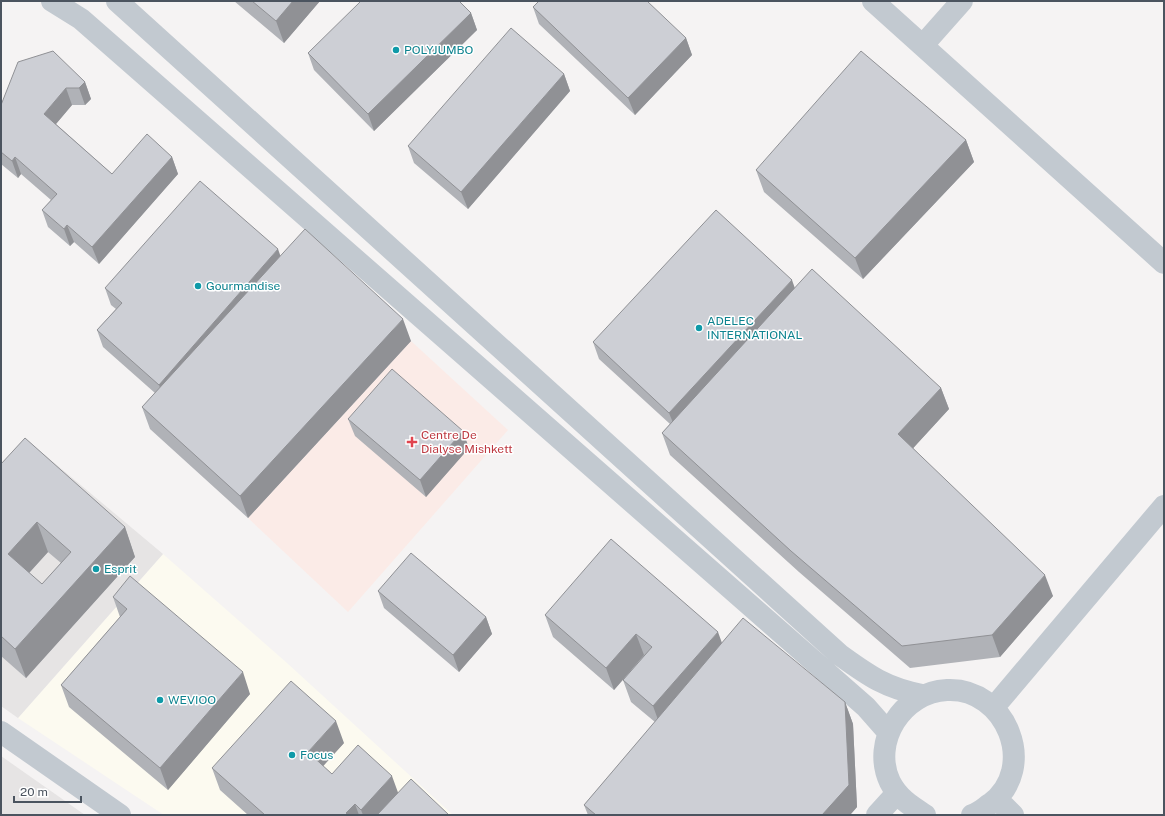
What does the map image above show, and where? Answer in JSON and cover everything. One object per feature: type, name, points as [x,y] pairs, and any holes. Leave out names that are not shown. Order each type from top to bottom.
[{"type":"street","points":[[52,1],[81,19],[866,707],[888,732]]},
{"type":"street","points":[[118,1],[840,655],[871,678],[899,691],[922,696]]},
{"type":"street","points":[[873,1],[1164,263]]},
{"type":"street","points":[[923,45],[962,1]]},
{"type":"street","points":[[475,365],[494,341]]},
{"type":"street","points":[[994,707],[1164,506]]},
{"type":"street","points":[[916,813],[897,793],[890,782],[884,757],[888,732],[902,710],[922,696],[947,690],[972,694],[994,707],[1009,728],[1015,753],[1010,778],[997,799],[976,814],[972,815]]},
{"type":"street","points":[[1,732],[120,815]]},
{"type":"street","points":[[877,815],[897,793]]},
{"type":"street","points":[[997,799],[1013,815]]},
{"type":"shaded area","points":[[411,341],[508,430],[348,612],[248,518]]},
{"type":"shaded area","points":[[27,440],[163,554],[18,718],[1,706],[1,470]]},
{"type":"shaded area","points":[[163,554],[287,663],[453,815],[164,815],[18,718]]},
{"type":"shaded area","points":[[1,756],[85,815],[1,815]]},
{"type":"building","points":[[252,1],[293,1],[276,21]]},
{"type":"building","name":"POLYJUMBO","points":[[361,1],[459,1],[471,13],[368,114],[308,53]]},
{"type":"building","points":[[539,1],[647,1],[686,38],[628,98],[533,7]]},
{"type":"building","points":[[511,28],[564,74],[461,192],[408,146]]},
{"type":"building","points":[[53,51],[85,82],[79,88],[66,88],[44,114],[112,174],[147,134],[172,157],[92,247],[67,225],[64,229],[42,210],[57,194],[15,157],[12,161],[1,152],[1,105],[18,62]]},
{"type":"building","points":[[861,51],[966,140],[855,258],[756,170]]},
{"type":"building","name":"Gourmandise","points":[[200,181],[278,249],[159,385],[97,330],[122,303],[105,288]]},
{"type":"building","name":"ADELEC INTERNATIONAL","points":[[716,210],[792,280],[669,413],[593,342]]},
{"type":"building","points":[[305,229],[403,319],[240,496],[142,407]]},
{"type":"building","points":[[812,269],[941,388],[898,434],[1045,575],[992,635],[902,646],[791,551],[662,433]]},
{"type":"building","name":"Centre De Dialyse Mishkett","points":[[392,369],[463,431],[420,480],[348,419]]},
{"type":"building","points":[[25,438],[125,527],[15,649],[1,636],[1,464]],"holes":[[[37,522],[71,552],[42,584],[8,554]]]},
{"type":"building","points":[[611,539],[718,632],[653,706],[623,680],[652,647],[636,634],[606,668],[545,615]]},
{"type":"building","points":[[411,553],[486,617],[453,655],[378,591]]},
{"type":"building","name":"WEVIOO","points":[[130,576],[243,672],[160,768],[61,685],[127,609],[113,597]]},
{"type":"building","points":[[743,618],[845,702],[849,785],[822,815],[596,815],[584,805]]},
{"type":"building","name":"Focus","points":[[291,681],[336,721],[308,752],[332,774],[358,745],[392,776],[361,810],[355,804],[346,813],[348,815],[265,815],[212,768]]},
{"type":"building","points":[[411,779],[449,815],[377,815]]},
{"type":"place","name":"POLYJUMBO","points":[[396,50]]},
{"type":"place","name":"Gourmandise","points":[[198,286]]},
{"type":"place","name":"ADELEC INTERNATIONAL","points":[[699,328]]},
{"type":"place","name":"Centre De Dialyse Mishkett","points":[[412,442]]},
{"type":"place","name":"Esprit","points":[[96,569]]},
{"type":"place","name":"WEVIOO","points":[[160,700]]},
{"type":"place","name":"Focus","points":[[292,755]]}]
